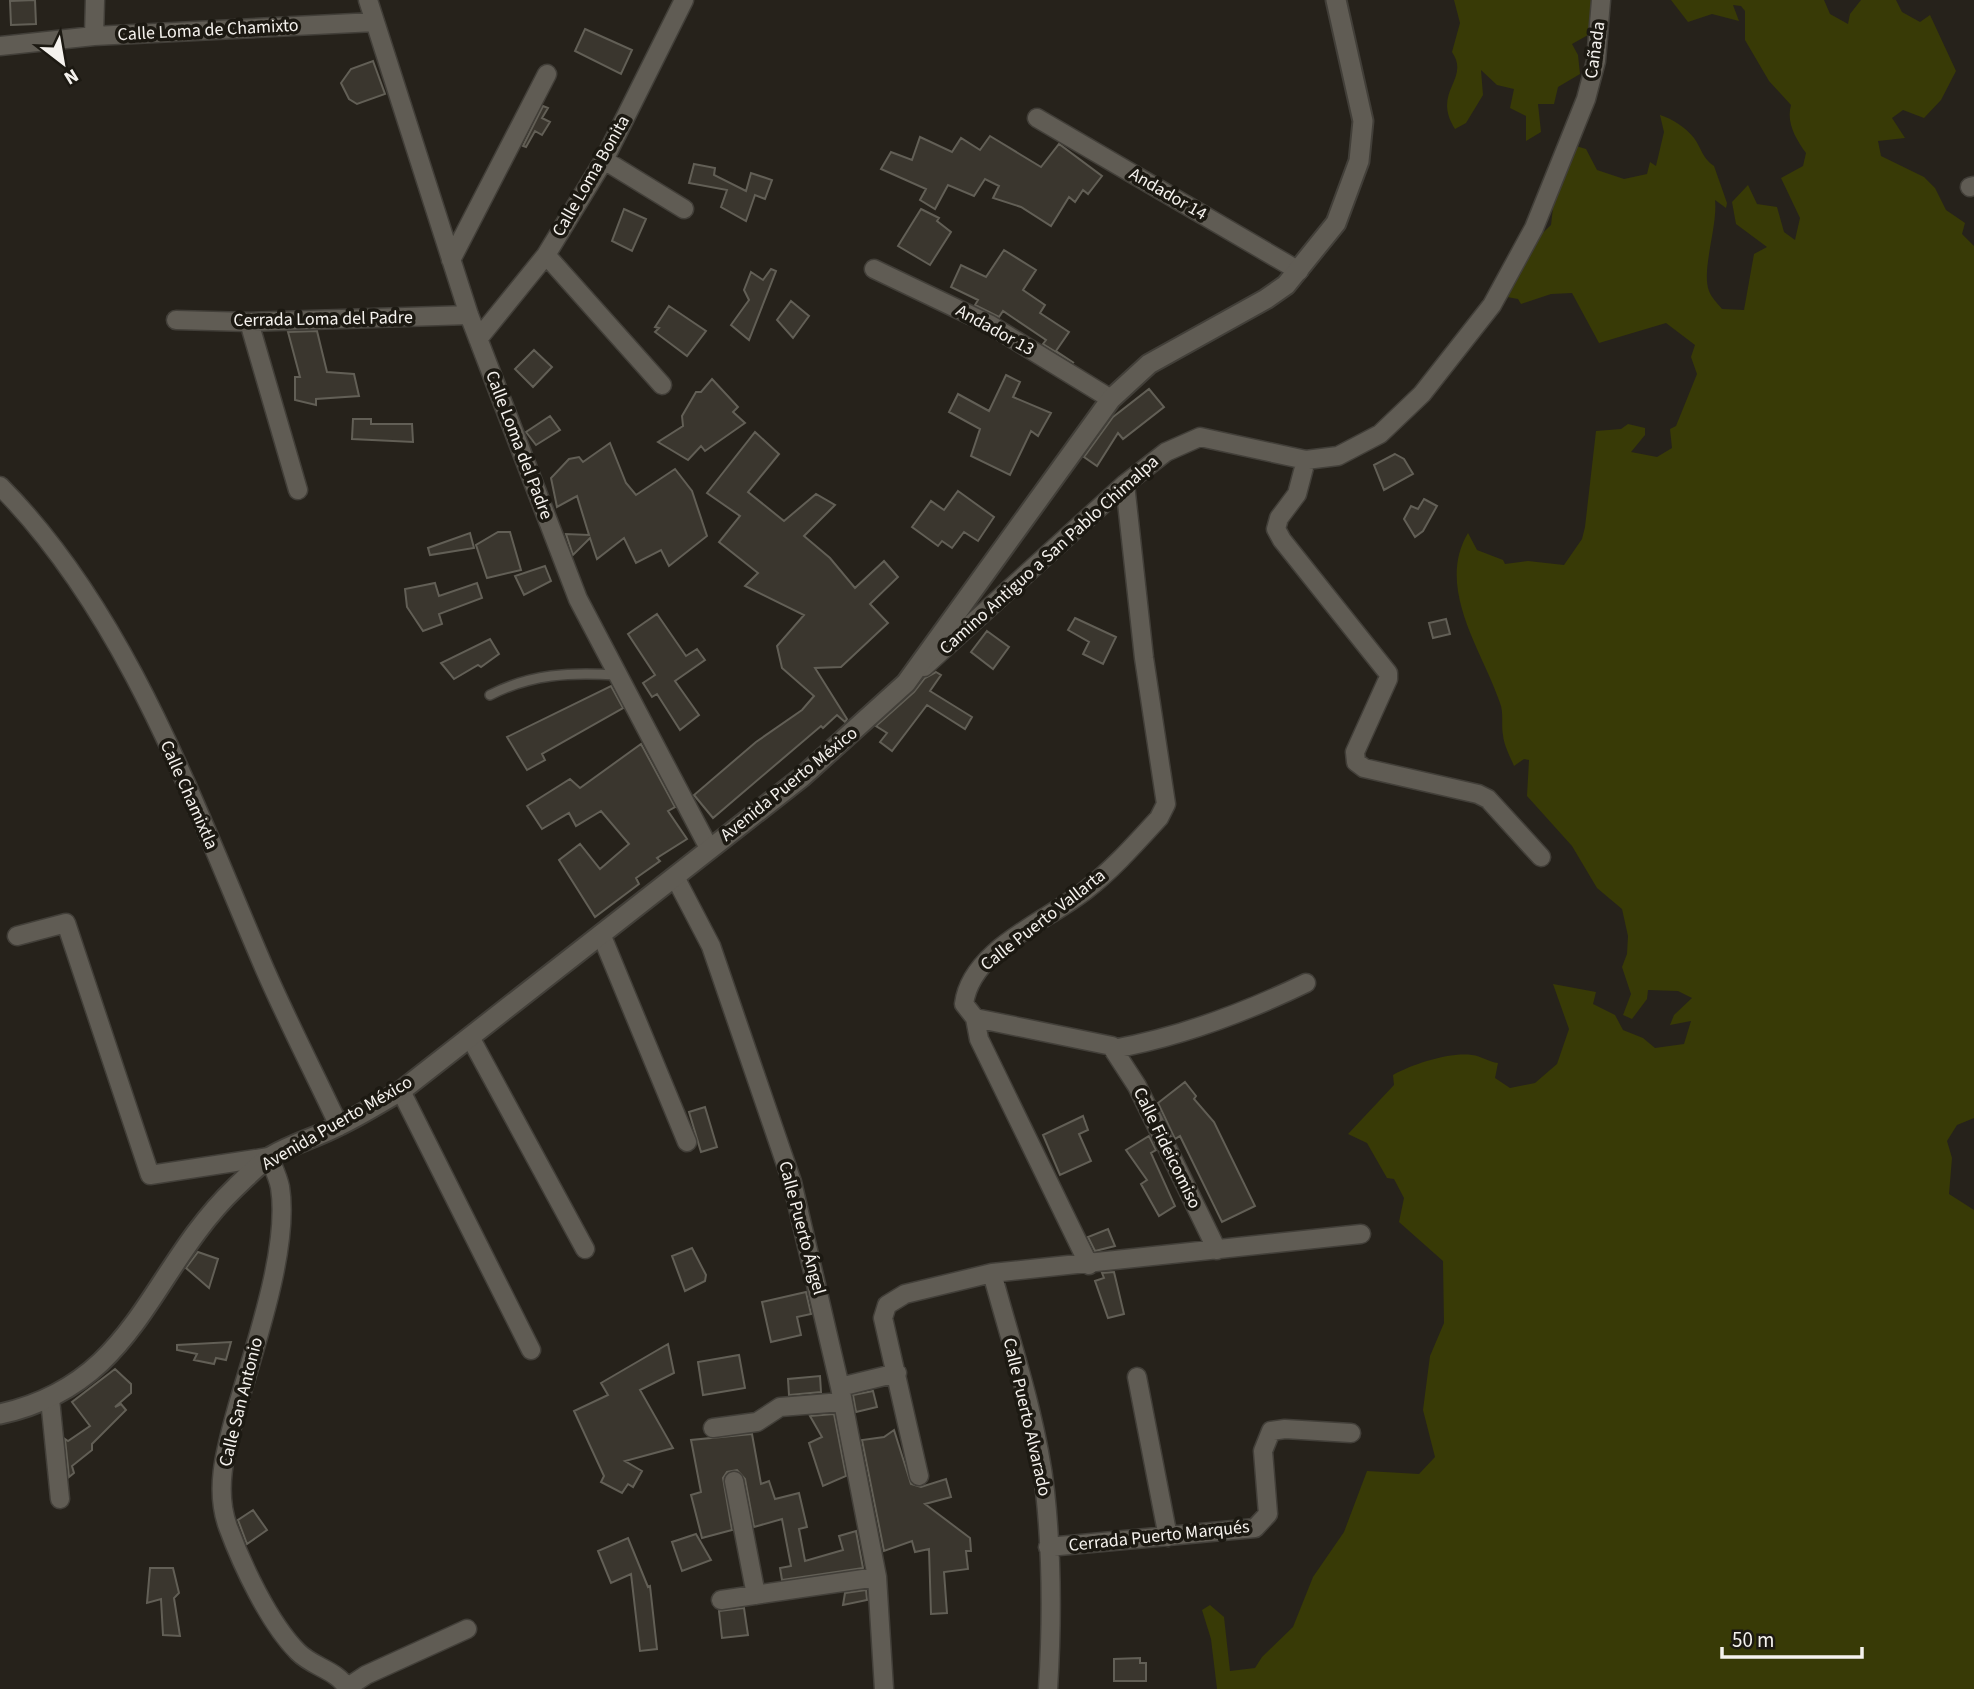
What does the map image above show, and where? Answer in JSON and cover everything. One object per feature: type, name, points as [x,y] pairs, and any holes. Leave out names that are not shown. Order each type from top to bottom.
[{"type":"main road","name":"Avenida Puerto México","points":[[0,1414],[50,1399],[79,1382],[107,1359],[203,1226],[233,1189],[269,1157],[339,1126],[401,1091],[802,777],[906,683],[1111,399],[1149,364],[1266,299],[1300,271],[1336,223],[1359,161],[1363,121],[1336,0]]},
{"type":"street","points":[[94,0],[94,36]]},
{"type":"street","name":"Calle Loma del Padre","points":[[369,0],[469,315],[578,599],[709,848]]},
{"type":"street","name":"Calle Loma Bonita","points":[[478,339],[546,255],[604,160],[684,0]]},
{"type":"street","name":"Cañada","points":[[1586,99],[1596,61],[1601,0]]},
{"type":"street","name":"Calle Loma de Chamixto","points":[[0,46],[94,36],[375,22]]},
{"type":"street","points":[[451,260],[547,74]]},
{"type":"street","name":"Camino Antiguo a San Pablo Chimalpa","points":[[906,683],[1125,484],[1166,452],[1200,437],[1306,460],[1338,456],[1380,434],[1422,394],[1492,305],[1527,243],[1586,99]]},
{"type":"street","name":"Andador 14","points":[[1037,118],[1300,271]]},
{"type":"street","points":[[604,160],[684,209]]},
{"type":"street","points":[[546,255],[662,385]]},
{"type":"street","name":"Andador 13","points":[[874,269],[989,324],[1111,399]]},
{"type":"street","name":"Cerrada Loma del Padre","points":[[176,320],[249,322],[469,315]]},
{"type":"street","points":[[249,322],[298,490]]},
{"type":"street","points":[[1306,460],[1297,494],[1279,518],[1276,529],[1282,541],[1388,673],[1388,679],[1355,752],[1356,762],[1364,768],[1478,794],[1488,799],[1541,857]]},
{"type":"street","name":"Calle Puerto Vallarta","points":[[1089,1265],[979,1039],[975,1018],[964,1004],[965,992],[978,969],[1006,945],[1086,890],[1159,818],[1166,804],[1143,658],[1125,484]]},
{"type":"street","name":"Calle Chamixtla","points":[[0,486],[64,563],[107,631],[170,750],[261,960],[339,1126]]},
{"type":"street","name":"Calle Puerto Ángel","points":[[675,877],[711,946],[792,1182],[841,1394],[884,1689]]},
{"type":"street","points":[[17,936],[66,923],[150,1175],[269,1157]]},
{"type":"street","points":[[601,934],[687,1142]]},
{"type":"street","points":[[975,1018],[1112,1046],[1113,1049],[1155,1041],[1194,1029],[1262,1004],[1306,984]]},
{"type":"street","points":[[470,1037],[586,1249]]},
{"type":"street","name":"Calle Fideicomiso","points":[[1113,1049],[1138,1086],[1217,1250]]},
{"type":"street","points":[[401,1091],[531,1350]]},
{"type":"street","name":"Calle San Antonio","points":[[269,1157],[280,1188],[277,1249],[223,1459],[221,1497],[228,1527],[251,1579],[278,1625],[300,1655],[339,1675],[348,1688]]},
{"type":"street","points":[[919,1476],[883,1318],[887,1305],[905,1294],[992,1273],[1089,1265],[1360,1234]]},
{"type":"street","name":"Calle Puerto Alvarado","points":[[992,1273],[1023,1389],[1045,1489],[1048,1547],[1048,1689]]},
{"type":"street","points":[[713,1428],[757,1422],[780,1408],[841,1394],[897,1373]]},
{"type":"street","points":[[1137,1377],[1168,1537]]},
{"type":"street","points":[[50,1399],[60,1499]]},
{"type":"street","name":"Cerrada Puerto Marqués","points":[[1048,1547],[1245,1530],[1261,1524],[1268,1514],[1264,1451],[1272,1431],[1285,1429],[1351,1433]]},
{"type":"street","points":[[734,1480],[756,1595]]},
{"type":"street","points":[[721,1600],[869,1579]]},
{"type":"street","points":[[348,1688],[366,1675],[467,1629]]},
{"type":"lane","points":[[490,695],[513,683],[539,676],[616,675]]},
{"type":"shaded area","points":[[1454,0],[1608,0],[1588,35],[1572,44],[1578,55],[1580,74],[1558,87],[1554,104],[1538,104],[1541,132],[1526,141],[1526,116],[1510,108],[1514,89],[1497,85],[1481,70],[1483,95],[1466,123],[1455,129],[1447,105],[1457,70],[1457,62],[1452,52],[1460,23]]},
{"type":"shaded area","points":[[1671,0],[1824,0],[1830,14],[1848,24],[1850,14],[1861,0],[1896,0],[1902,12],[1920,22],[1930,15],[1956,71],[1941,100],[1924,118],[1903,110],[1892,118],[1905,138],[1878,141],[1881,156],[1924,177],[1935,188],[1946,210],[1965,223],[1962,234],[1974,246],[1974,1118],[1957,1125],[1947,1141],[1952,1158],[1949,1194],[1974,1210],[1974,1689],[1217,1689],[1211,1639],[1202,1610],[1210,1605],[1224,1617],[1230,1671],[1255,1668],[1262,1657],[1293,1627],[1313,1577],[1344,1532],[1367,1471],[1419,1474],[1435,1457],[1423,1410],[1430,1356],[1444,1323],[1443,1261],[1399,1222],[1404,1198],[1394,1179],[1387,1178],[1367,1143],[1348,1134],[1394,1085],[1393,1075],[1431,1060],[1453,1055],[1475,1056],[1498,1063],[1495,1078],[1510,1088],[1535,1083],[1557,1064],[1569,1029],[1553,984],[1596,992],[1593,1004],[1615,1015],[1623,1030],[1643,1038],[1655,1048],[1684,1044],[1691,1021],[1670,1025],[1674,1015],[1692,998],[1678,991],[1648,990],[1647,999],[1632,1019],[1623,1015],[1631,994],[1622,967],[1627,954],[1628,936],[1622,909],[1597,888],[1572,846],[1527,796],[1529,760],[1524,759],[1514,766],[1507,751],[1502,731],[1501,707],[1465,620],[1457,576],[1459,554],[1468,533],[1477,550],[1503,560],[1505,564],[1528,561],[1564,565],[1582,539],[1585,527],[1596,431],[1621,429],[1628,424],[1645,428],[1645,435],[1631,452],[1657,457],[1672,448],[1670,429],[1676,426],[1697,374],[1691,357],[1695,345],[1666,323],[1599,343],[1572,293],[1551,294],[1521,304],[1518,299],[1507,297],[1507,267],[1551,225],[1555,190],[1576,146],[1586,149],[1597,170],[1624,179],[1647,174],[1650,162],[1656,166],[1664,132],[1660,115],[1690,134],[1714,166],[1727,203],[1726,208],[1715,200],[1707,272],[1709,291],[1722,309],[1744,310],[1754,254],[1767,247],[1736,224],[1732,202],[1748,185],[1757,204],[1777,207],[1784,232],[1795,240],[1800,218],[1781,178],[1803,166],[1806,153],[1791,124],[1791,105],[1769,81],[1745,40],[1745,11],[1741,6],[1733,5],[1739,21],[1712,14],[1688,22]]},
{"type":"building","points":[[35,0],[36,24],[11,25],[10,1]]},
{"type":"building","points":[[585,29],[632,50],[621,74],[575,51]]},
{"type":"building","points":[[373,61],[385,94],[357,104],[349,99],[341,83],[351,69]]},
{"type":"building","points":[[543,106],[548,108],[542,118],[550,122],[542,135],[535,131],[526,147],[523,146]]},
{"type":"building","points":[[990,136],[1041,167],[1059,144],[1102,176],[1088,194],[1083,190],[1075,202],[1069,197],[1051,226],[1021,207],[993,198],[999,186],[985,179],[974,196],[948,185],[935,209],[920,200],[926,189],[881,169],[891,152],[912,160],[920,137],[952,152],[961,138],[980,150]]},
{"type":"building","points":[[694,164],[715,168],[714,175],[746,191],[751,173],[772,180],[765,199],[755,195],[746,221],[721,207],[727,190],[689,183]]},
{"type":"building","points":[[624,209],[646,219],[632,251],[612,241]]},
{"type":"building","points":[[921,209],[939,218],[937,221],[951,232],[930,265],[898,246]]},
{"type":"building","points":[[1004,250],[1036,270],[1023,290],[1045,305],[1040,313],[1069,332],[1056,351],[1074,363],[1043,344],[1046,340],[1003,311],[999,317],[975,305],[978,300],[951,287],[961,265],[986,277]]},
{"type":"building","points":[[771,269],[776,271],[749,340],[731,325],[749,300],[744,290],[751,272],[763,280]]},
{"type":"building","points":[[791,301],[809,316],[793,338],[777,320]]},
{"type":"building","points":[[669,306],[706,331],[687,356],[655,332],[659,328],[655,327]]},
{"type":"building","points":[[317,331],[327,372],[354,374],[359,396],[316,399],[316,405],[295,400],[295,377],[300,377],[288,332]]},
{"type":"building","points":[[534,350],[552,367],[533,387],[515,369]]},
{"type":"building","points":[[1006,375],[1020,382],[1013,397],[1051,413],[1038,436],[1031,431],[1010,475],[971,456],[980,429],[949,412],[958,394],[989,411]]},
{"type":"building","points":[[712,379],[738,407],[733,412],[745,423],[705,451],[701,446],[688,460],[658,442],[683,426],[682,416],[696,392],[701,392]]},
{"type":"building","points":[[1149,389],[1164,407],[1123,439],[1118,433],[1097,466],[1084,457],[1113,417]]},
{"type":"building","points":[[550,416],[560,430],[536,445],[526,432]]},
{"type":"building","points":[[353,419],[371,419],[371,424],[412,424],[413,442],[352,439]]},
{"type":"building","points":[[755,432],[779,454],[748,492],[784,521],[816,494],[835,505],[804,536],[830,558],[855,588],[884,561],[898,577],[870,604],[888,623],[841,667],[815,668],[847,719],[845,722],[837,715],[823,728],[821,726],[713,818],[694,795],[756,742],[802,710],[814,696],[782,668],[777,646],[804,615],[745,586],[758,573],[719,542],[740,516],[707,493]]},
{"type":"building","points":[[610,443],[626,483],[636,495],[675,469],[692,491],[707,536],[669,566],[661,550],[636,563],[624,538],[597,559],[590,538],[573,555],[566,534],[589,535],[577,496],[557,507],[551,478],[569,459],[579,457],[583,462]]},
{"type":"building","points":[[1395,454],[1404,459],[1413,474],[1384,490],[1374,465]]},
{"type":"building","points":[[958,491],[994,517],[978,541],[964,532],[952,548],[942,541],[938,546],[912,527],[931,501],[944,510]]},
{"type":"building","points":[[1424,499],[1437,506],[1423,531],[1415,537],[1404,519],[1411,506],[1418,509]]},
{"type":"building","points":[[498,532],[510,532],[521,570],[487,578],[476,545]]},
{"type":"building","points":[[470,533],[474,548],[430,555],[428,548]]},
{"type":"building","points":[[545,566],[551,581],[524,595],[515,576]]},
{"type":"building","points":[[435,583],[439,596],[477,583],[482,598],[439,614],[442,624],[423,631],[407,607],[405,589]]},
{"type":"building","points":[[657,614],[686,656],[697,649],[705,660],[675,681],[699,715],[680,730],[657,694],[652,697],[643,683],[655,675],[628,634]]},
{"type":"building","points":[[1075,618],[1116,637],[1103,664],[1083,654],[1089,642],[1068,630]]},
{"type":"building","points":[[1446,619],[1450,634],[1433,638],[1429,623]]},
{"type":"building","points":[[987,631],[1009,647],[993,669],[971,652]]},
{"type":"building","points":[[490,639],[499,654],[481,667],[478,665],[454,679],[441,663]]},
{"type":"building","points":[[936,672],[941,675],[930,691],[972,717],[965,729],[927,705],[892,751],[880,742],[887,733],[876,726],[914,692],[925,678]]},
{"type":"building","points":[[611,686],[623,708],[542,754],[545,760],[527,770],[507,737]]},
{"type":"building","points":[[641,744],[675,807],[668,811],[687,839],[657,858],[660,861],[636,878],[639,884],[595,917],[559,860],[580,844],[600,869],[629,844],[601,811],[576,826],[569,813],[542,829],[527,806],[570,779],[580,788]]},
{"type":"building","points":[[1185,1082],[1196,1096],[1194,1099],[1214,1122],[1255,1206],[1222,1222],[1180,1136],[1175,1139],[1158,1103]]},
{"type":"building","points":[[705,1107],[717,1147],[701,1152],[689,1112]]},
{"type":"building","points":[[1083,1116],[1088,1130],[1079,1134],[1091,1161],[1060,1175],[1043,1135]]},
{"type":"building","points":[[1149,1136],[1156,1150],[1151,1153],[1175,1206],[1159,1216],[1141,1184],[1147,1180],[1126,1150]]},
{"type":"building","points":[[1108,1229],[1115,1246],[1095,1251],[1088,1237]]},
{"type":"building","points":[[692,1248],[706,1275],[705,1281],[685,1291],[672,1256]]},
{"type":"building","points":[[198,1252],[218,1259],[209,1288],[186,1268]]},
{"type":"building","points":[[1114,1272],[1124,1314],[1108,1318],[1095,1281],[1104,1278],[1102,1273]]},
{"type":"building","points":[[806,1292],[811,1314],[797,1317],[801,1335],[771,1342],[762,1302]]},
{"type":"building","points":[[231,1342],[226,1360],[216,1358],[214,1364],[194,1360],[197,1354],[177,1350],[177,1345]]},
{"type":"building","points":[[668,1344],[674,1373],[640,1390],[673,1448],[625,1461],[642,1471],[633,1487],[628,1484],[622,1493],[601,1482],[604,1476],[574,1411],[608,1395],[601,1383]]},
{"type":"building","points":[[739,1355],[745,1388],[703,1395],[698,1362]]},
{"type":"building","points":[[115,1369],[131,1384],[131,1393],[115,1407],[121,1404],[126,1410],[92,1444],[92,1450],[72,1466],[74,1473],[69,1477],[65,1439],[68,1441],[90,1426],[72,1402]]},
{"type":"building","points":[[820,1376],[821,1392],[789,1395],[788,1379]]},
{"type":"building","points":[[873,1391],[877,1407],[856,1412],[853,1395]]},
{"type":"building","points":[[834,1414],[846,1476],[823,1486],[809,1443],[822,1437],[810,1416]]},
{"type":"building","points":[[894,1430],[911,1484],[921,1487],[946,1479],[951,1497],[925,1504],[970,1538],[971,1551],[966,1551],[968,1569],[944,1572],[947,1613],[931,1614],[929,1549],[915,1552],[912,1541],[884,1551],[862,1440],[884,1437]]},
{"type":"building","points":[[752,1434],[761,1484],[769,1481],[775,1499],[799,1493],[807,1527],[799,1529],[805,1561],[843,1550],[839,1536],[856,1531],[863,1568],[782,1580],[780,1568],[791,1566],[782,1519],[754,1527],[745,1479],[737,1470],[727,1472],[723,1478],[732,1530],[702,1538],[691,1495],[701,1492],[691,1440]]},
{"type":"building","points":[[253,1510],[267,1530],[247,1544],[238,1520]]},
{"type":"building","points":[[696,1534],[711,1560],[682,1571],[672,1542]]},
{"type":"building","points":[[628,1538],[648,1587],[650,1586],[657,1649],[640,1651],[631,1574],[611,1583],[598,1551]]},
{"type":"building","points":[[150,1568],[173,1568],[179,1593],[174,1598],[180,1636],[163,1635],[161,1599],[147,1603]]},
{"type":"building","points":[[866,1590],[867,1600],[843,1605],[845,1593]]},
{"type":"building","points":[[744,1608],[748,1635],[722,1638],[719,1611]]},
{"type":"building","points":[[1140,1658],[1140,1663],[1146,1663],[1146,1681],[1114,1681],[1114,1659]]}]
